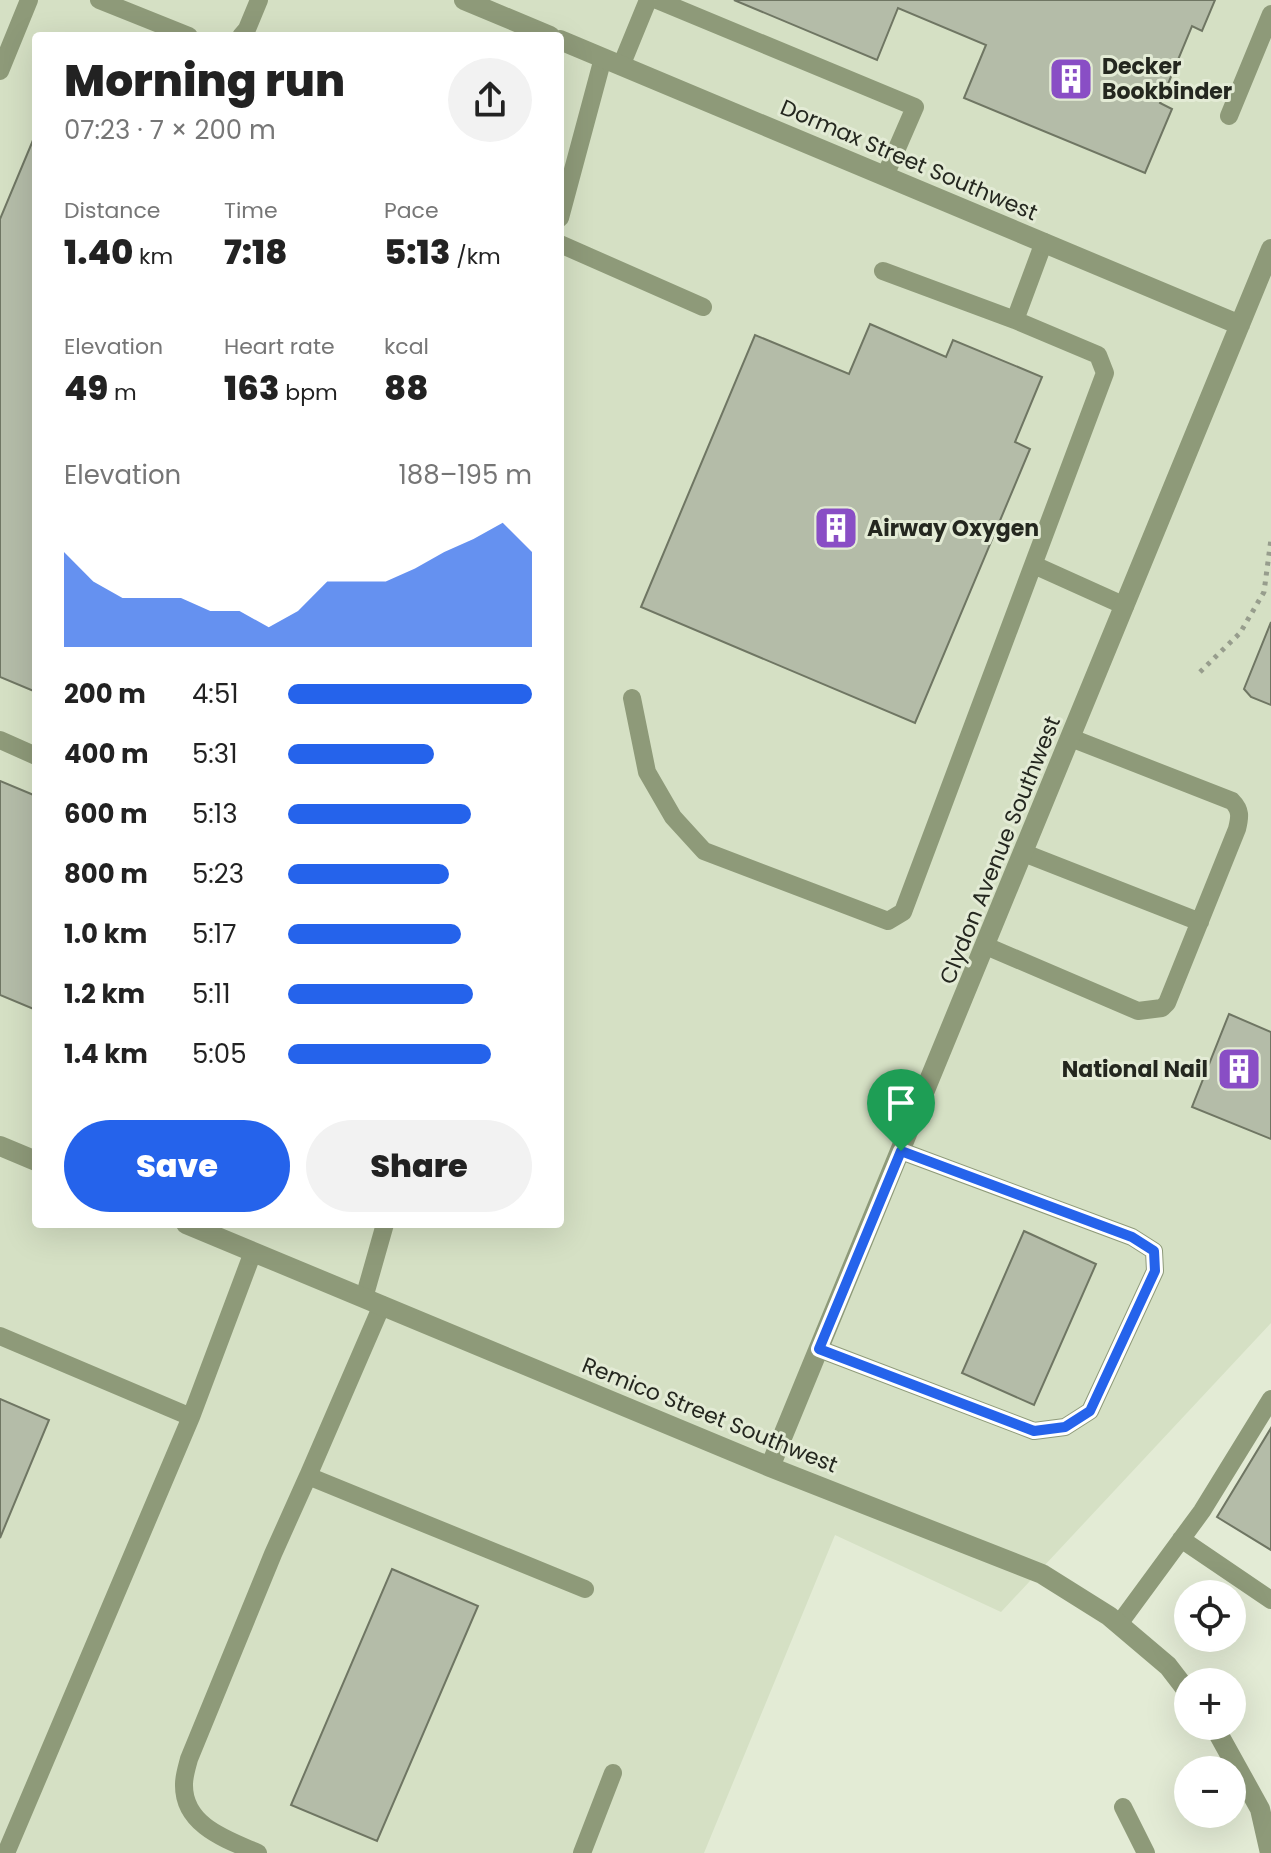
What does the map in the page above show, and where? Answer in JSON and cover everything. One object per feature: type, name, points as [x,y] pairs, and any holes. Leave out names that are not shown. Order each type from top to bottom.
[{"type":"street","points":[[464,0],[540,32]]},
{"type":"street","name":"Dormax Street Southwest","points":[[564,42],[1240,325]]},
{"type":"street","name":"Clydon Avenue Southwest","points":[[770,1467],[1240,325],[1264,286],[1271,249]]},
{"type":"street","points":[[0,1146],[32,1159]]},
{"type":"street","name":"Remico Street Southwest","points":[[196,1228],[770,1467],[1042,1574],[1119,1624],[1174,1674]]},
{"type":"street","points":[[1222,1740],[1260,1809],[1270,1853]]},
{"type":"lane","points":[[0,71],[29,0]]},
{"type":"lane","points":[[99,0],[179,32]]},
{"type":"lane","points":[[244,32],[259,0]]},
{"type":"lane","points":[[564,206],[612,62],[648,0]]},
{"type":"lane","points":[[657,0],[915,107],[885,176]]},
{"type":"lane","points":[[1229,116],[1271,14]]},
{"type":"lane","points":[[1015,320],[1044,242]]},
{"type":"lane","points":[[564,246],[703,307]]},
{"type":"lane","points":[[632,698],[647,772],[673,817],[704,851],[888,921],[903,912],[1105,373],[1098,355],[883,271]]},
{"type":"lane","points":[[1034,565],[1125,606]]},
{"type":"lane","points":[[986,946],[1138,1011],[1152,1011],[1167,1003],[1237,829],[1240,816],[1238,807],[1232,801],[1071,738]]},
{"type":"lane","points":[[0,740],[32,754]]},
{"type":"lane","points":[[1024,853],[1200,922]]},
{"type":"lane","points":[[819,1349],[1034,1431],[1065,1427],[1090,1411],[1155,1271],[1154,1251],[1132,1237],[901,1151]]},
{"type":"lane","points":[[258,1853],[209,1832],[190,1809],[184,1786],[189,1759],[308,1476],[373,1302],[384,1228]]},
{"type":"lane","points":[[6,1853],[191,1417],[253,1252]]},
{"type":"lane","points":[[0,1336],[191,1417]]},
{"type":"lane","points":[[1119,1624],[1202,1511],[1271,1399]]},
{"type":"lane","points":[[308,1476],[585,1589]]},
{"type":"lane","points":[[1181,1539],[1271,1600]]},
{"type":"lane","points":[[582,1853],[613,1773]]},
{"type":"lane","points":[[1123,1807],[1146,1853]]},
{"type":"path","points":[[1200,672],[1240,633],[1264,592],[1271,539]]},
{"type":"shaded area","points":[[0,0],[1271,0],[1271,1323],[1001,1612],[835,1535],[704,1853],[0,1853]]},
{"type":"building","name":"Decker Bookbinder","points":[[734,0],[1215,0],[1202,31],[1192,26],[1160,103],[1172,109],[1145,173],[964,98],[986,45],[898,8],[877,60]]},
{"type":"building","points":[[32,143],[32,690],[0,677],[0,219]]},
{"type":"building","name":"Airway Oxygen","points":[[870,324],[946,357],[953,340],[1042,377],[1015,442],[1030,449],[915,723],[641,607],[755,335],[849,374]]},
{"type":"building","points":[[1271,622],[1271,705],[1251,697],[1244,689]]},
{"type":"building","points":[[0,781],[32,794],[32,1008],[0,995]]},
{"type":"building","name":"National Nail","points":[[1229,1014],[1271,1032],[1271,1139],[1192,1107]]},
{"type":"building","points":[[1024,1231],[1096,1264],[1034,1405],[962,1373]]},
{"type":"building","points":[[0,1399],[49,1420],[0,1538]]},
{"type":"building","points":[[1271,1428],[1271,1550],[1217,1517]]},
{"type":"building","points":[[392,1569],[478,1606],[377,1841],[291,1805]]},
{"type":"place","name":"Decker Bookbinder","points":[[1071,79]]},
{"type":"place","name":"Airway Oxygen","points":[[836,528]]},
{"type":"place","name":"National Nail","points":[[1239,1069]]},
{"type":"route","points":[[901,1151],[1132,1237],[1154,1251],[1155,1271],[1090,1411],[1065,1427],[1034,1431],[819,1349],[901,1151]]}]
